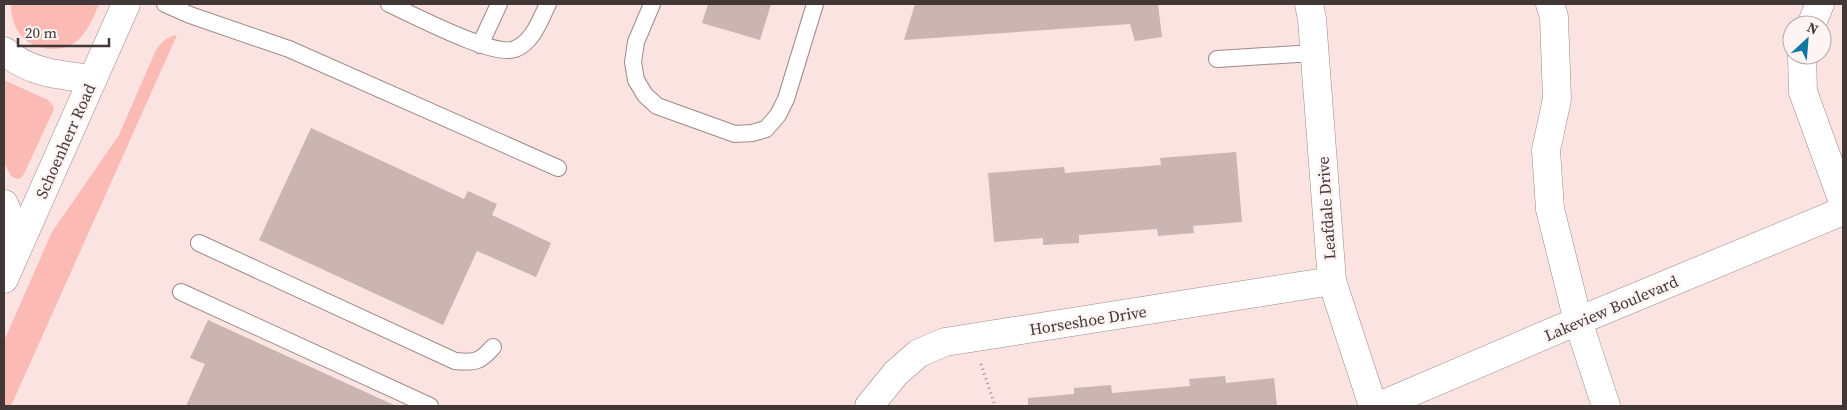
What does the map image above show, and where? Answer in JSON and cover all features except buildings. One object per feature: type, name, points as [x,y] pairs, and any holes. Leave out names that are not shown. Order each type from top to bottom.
[{"type":"street","name":"Schoenherr Road","points":[[4,279],[126,4]]},
{"type":"street","name":"Leafdale Drive","points":[[1309,4],[1332,281],[1373,406]]},
{"type":"street","points":[[1550,4],[1554,17],[1557,99],[1546,150],[1550,209],[1578,320],[1606,406]]},
{"type":"street","points":[[4,51],[15,61],[40,72],[93,79]]},
{"type":"street","points":[[1802,65],[1803,92],[1843,202]]},
{"type":"street","points":[[4,204],[20,242]]},
{"type":"street","name":"Lakeview Boulevard","points":[[1379,406],[1578,320],[1843,211]]},
{"type":"street","name":"Horseshoe Drive","points":[[869,406],[896,373],[918,353],[945,342],[1332,281]]},
{"type":"lane","points":[[165,4],[190,15],[289,49],[558,168]]},
{"type":"lane","points":[[389,4],[480,45],[498,50],[514,50],[526,42],[536,30],[548,4]]},
{"type":"lane","points":[[480,45],[499,4]]},
{"type":"lane","points":[[652,4],[636,42],[633,62],[636,80],[645,95],[657,106],[736,134],[752,133],[766,129],[778,115],[786,99],[815,4]]},
{"type":"lane","points":[[1217,58],[1314,52]]},
{"type":"lane","points":[[199,243],[455,361],[472,363],[484,357],[493,347]]},
{"type":"lane","points":[[181,292],[430,406]]},
{"type":"path","points":[[972,338],[996,406]]},
{"type":"shaded area","points":[[11,4],[99,4],[88,27],[76,42],[58,49],[50,49],[30,43],[19,33],[14,23]]},
{"type":"shaded area","points":[[177,35],[11,406],[4,406],[4,341],[52,232],[119,135],[156,50],[165,40]]},
{"type":"shaded area","points":[[4,80],[48,100],[54,109],[24,174],[21,178],[17,179],[11,176],[4,163]]}]
